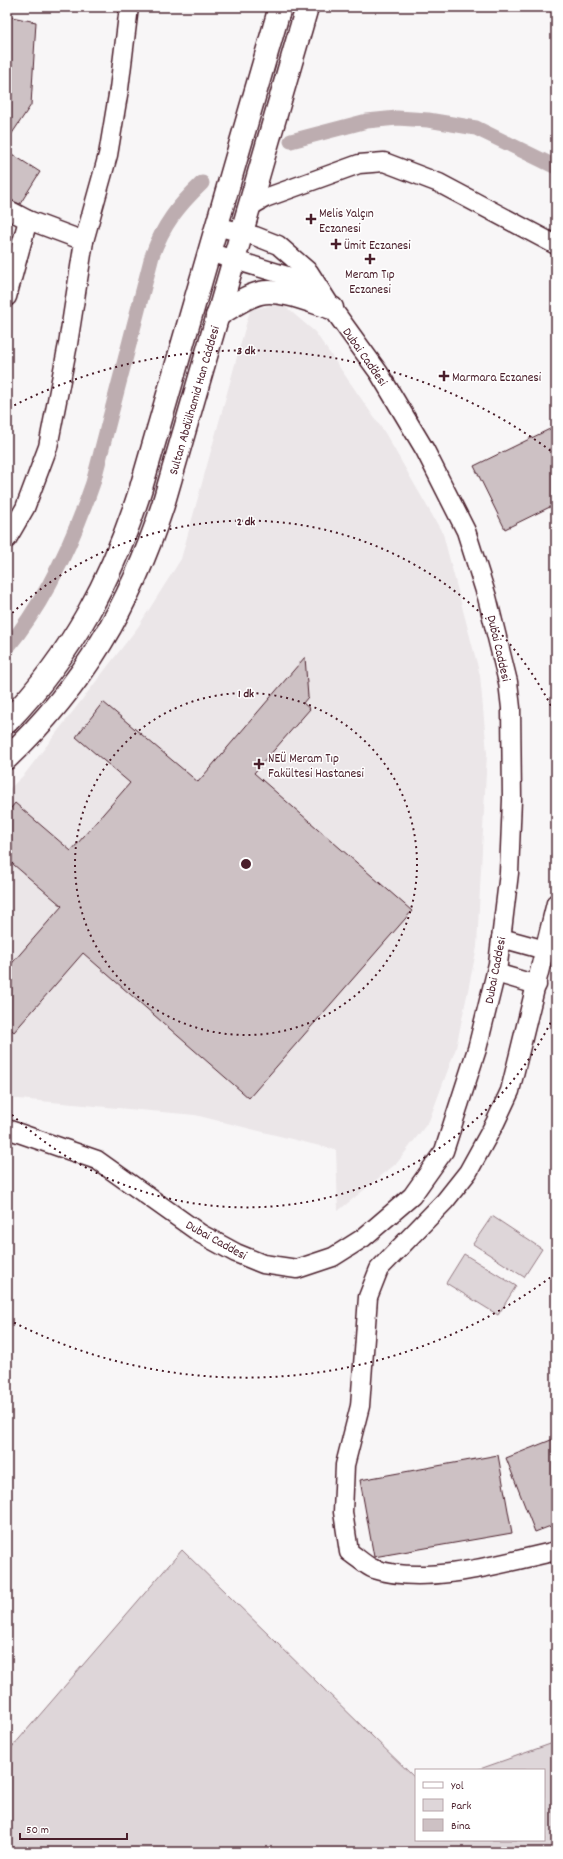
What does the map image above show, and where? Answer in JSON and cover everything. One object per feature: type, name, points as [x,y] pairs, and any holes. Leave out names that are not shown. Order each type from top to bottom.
[{"type":"main road","name":"Sultan Abdülhamid Han Caddesi","points":[[7,758],[47,718],[79,678],[108,633],[131,587],[148,548],[163,505],[216,316],[242,232],[307,7]]},
{"type":"main road","name":"Sultan Abdülhamid Han Caddesi","points":[[7,722],[26,702],[57,664],[78,631],[112,569],[141,488],[278,9]]},
{"type":"main road","points":[[216,316],[237,303],[260,293],[281,292],[332,308]]},
{"type":"street","points":[[7,539],[13,517],[25,508],[48,447],[68,344],[84,241],[110,148],[129,7]]},
{"type":"street","points":[[249,207],[265,198],[359,164],[384,162],[439,183],[556,245]]},
{"type":"street","points":[[7,208],[28,220],[84,241]]},
{"type":"street","points":[[7,297],[28,220]]},
{"type":"street","name":"Dubai Caddesi","points":[[7,1129],[97,1160],[201,1234],[236,1253],[263,1264],[297,1269],[333,1257],[364,1238],[412,1196],[444,1151],[477,1049],[496,973],[509,873],[512,799],[511,708],[508,682],[487,596],[466,531],[425,450],[379,373],[332,308],[309,272],[278,244],[242,232],[216,226]]},
{"type":"street","name":"Dubai Caddesi","points":[[208,252],[291,277],[332,308]]},
{"type":"street","points":[[556,903],[510,1091],[495,1123],[468,1172],[445,1201],[379,1269],[368,1297],[360,1406],[345,1465],[343,1512],[349,1552],[374,1569],[411,1575],[477,1569],[556,1551]]},
{"type":"street","points":[[501,938],[545,950]]},
{"type":"street","points":[[496,973],[537,985]]},
{"type":"shaded area","name":"NEÜ Meram Tıp Fakültesi Hastanesi","points":[[281,303],[315,332],[385,433],[443,534],[480,675],[487,753],[477,947],[456,1048],[429,1121],[397,1163],[338,1211],[336,1150],[195,1115],[7,1098],[7,791],[24,775],[138,627],[181,559],[250,310]]},
{"type":"green space","points":[[492,1216],[542,1249],[524,1277],[473,1244]]},
{"type":"green space","points":[[464,1254],[516,1286],[498,1315],[446,1283]]},
{"type":"green space","points":[[182,1550],[415,1778],[415,1841],[545,1841],[545,1769],[480,1769],[556,1742],[556,1852],[7,1852],[7,1753]]},
{"type":"building","points":[[7,16],[36,22],[31,105],[7,141]]},
{"type":"building","points":[[7,151],[40,172],[20,204],[7,199]]},
{"type":"building","points":[[556,426],[556,504],[505,529],[474,466]]},
{"type":"building","points":[[305,657],[308,697],[303,703],[310,709],[254,773],[412,911],[249,1098],[83,953],[14,1032],[7,1026],[7,969],[62,906],[7,859],[7,813],[15,803],[71,851],[130,783],[76,737],[103,702],[198,782]]},
{"type":"building","points":[[556,1438],[556,1524],[535,1532],[506,1458]]},
{"type":"building","points":[[498,1455],[512,1533],[374,1557],[360,1480]]},
{"type":"waterway","points":[[291,141],[367,121],[397,118],[428,120],[476,128],[556,167]]},
{"type":"waterway","points":[[7,648],[34,611],[57,570],[77,527],[93,483],[156,245],[172,216],[202,183]]},
{"type":"place","name":"Melis Yalçın Eczanesi","points":[[311,219]]},
{"type":"place","name":"Ümit Eczanesi","points":[[336,244]]},
{"type":"place","name":"Meram Tıp Eczanesi","points":[[370,259]]},
{"type":"place","name":"Marmara Eczanesi","points":[[444,376]]},
{"type":"place","name":"NEÜ Meram Tıp Fakültesi Hastanesi","points":[[259,764]]}]
